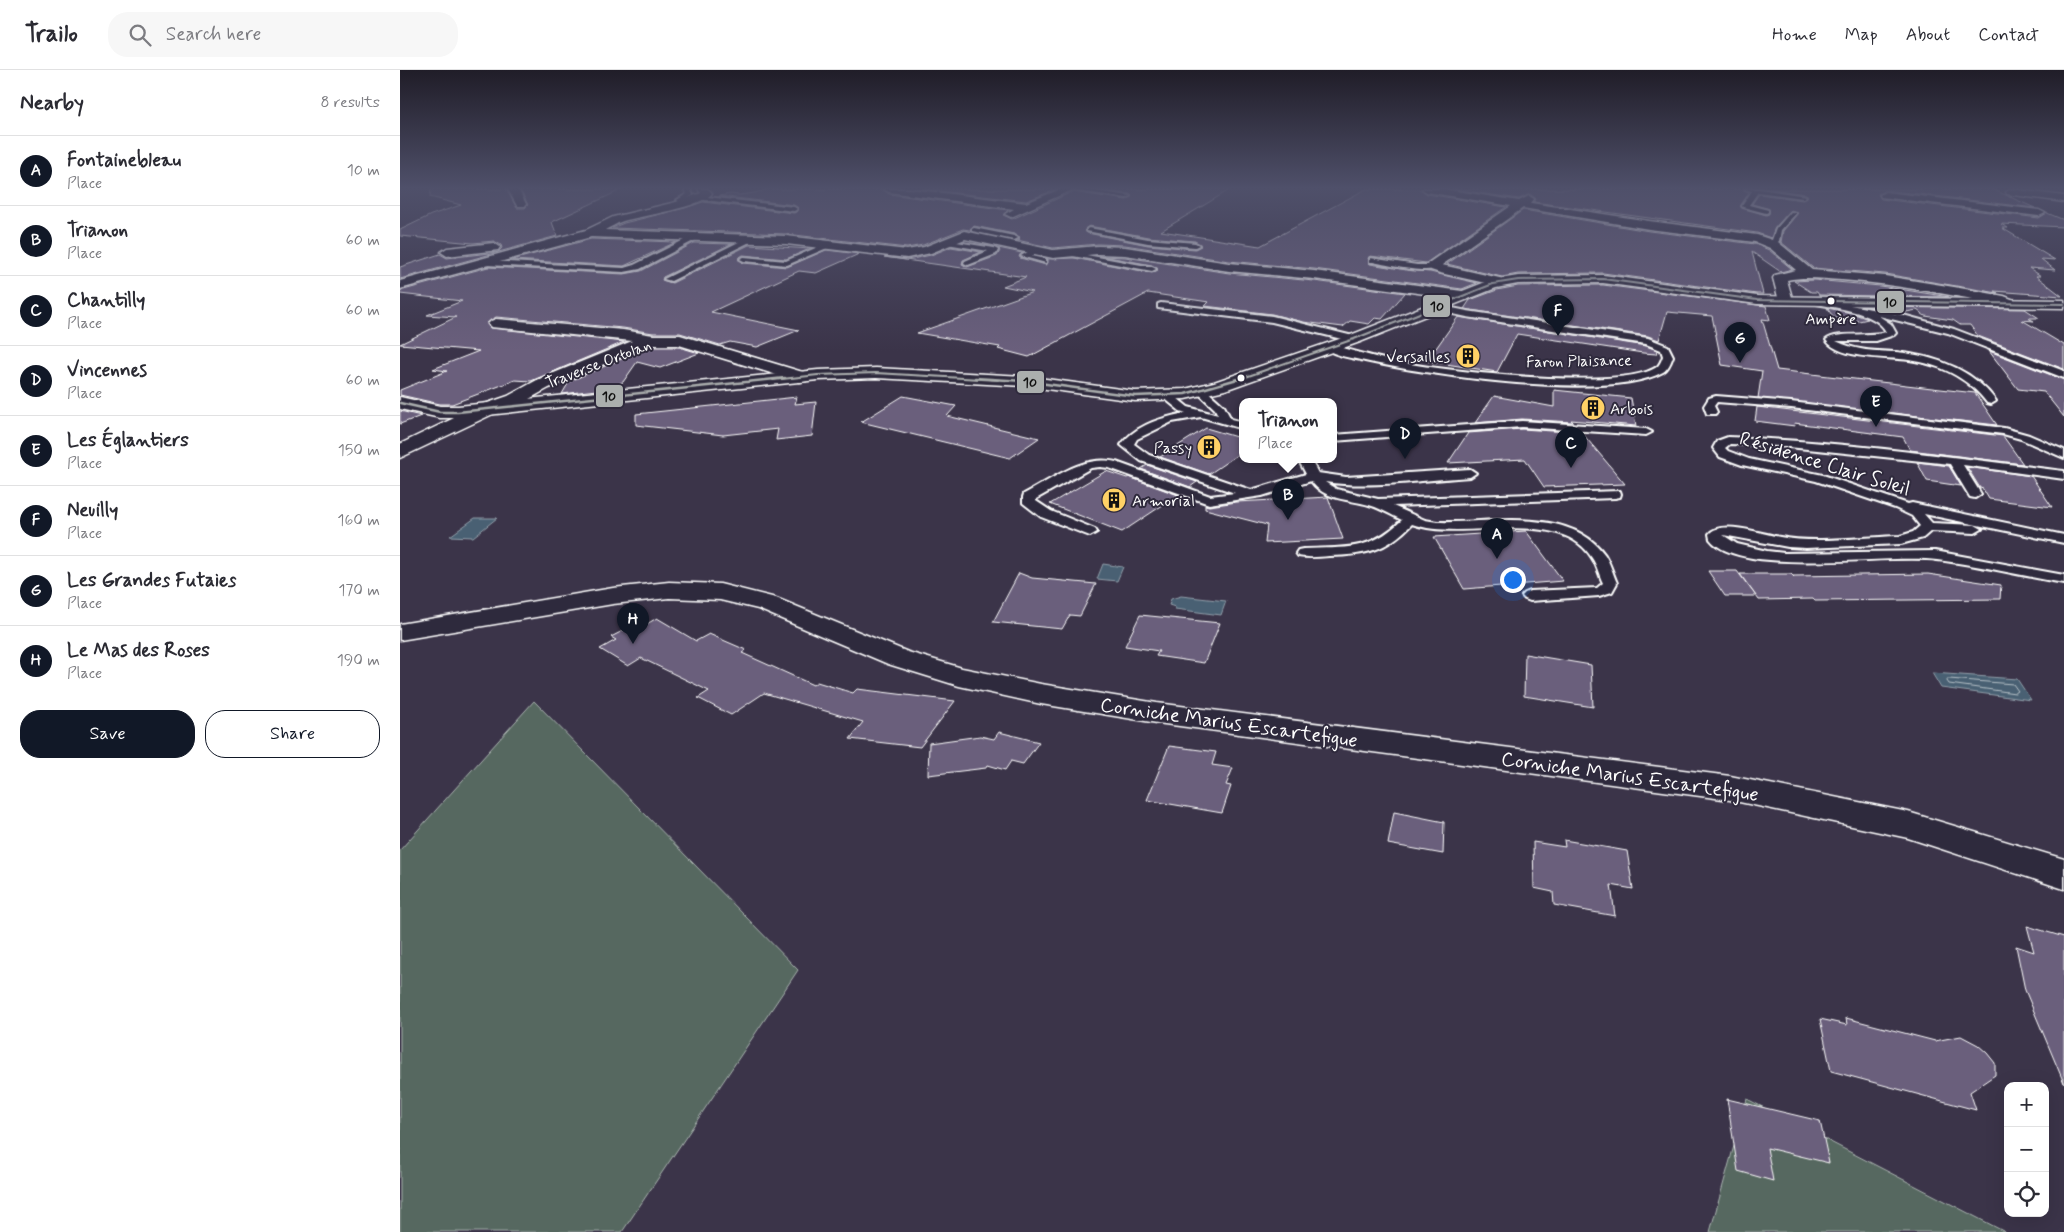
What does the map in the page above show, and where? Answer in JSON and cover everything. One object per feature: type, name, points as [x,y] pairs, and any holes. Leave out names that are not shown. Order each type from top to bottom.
[{"type":"street","points":[[447,252],[535,243]]},
{"type":"street","points":[[400,285],[556,243]]},
{"type":"street","points":[[820,243],[907,254],[923,251],[944,243]]},
{"type":"street","points":[[1002,243],[1039,256],[1107,250],[1462,295]]},
{"type":"street","points":[[1463,243],[1436,261],[1434,264],[1436,267],[1499,282]]},
{"type":"street","points":[[1771,243],[1808,274]]},
{"type":"street","points":[[1786,301],[1780,278],[1790,274],[1808,274],[1896,282],[1999,299],[2009,303]]},
{"type":"street","points":[[400,403],[440,412],[486,410],[800,377],[876,373],[1024,381],[1072,386],[1126,396],[1168,396],[1201,391],[1330,348],[1499,282],[1518,280],[1603,279],[1735,298],[1786,301],[2064,304]]},
{"type":"street","points":[[496,324],[623,335],[653,340]]},
{"type":"street","name":"Traverse Ortolan","points":[[486,410],[514,400],[552,380],[653,340],[680,340],[800,377]]},
{"type":"street","points":[[400,452],[486,410]]},
{"type":"street","name":"Corniche Marius Escartefigue","points":[[400,632],[613,596],[669,590],[720,592],[767,603],[898,658],[977,681],[1041,694],[1166,714],[1730,788],[1908,825],[2064,874]]},
{"type":"lane","points":[[637,267],[685,243]]},
{"type":"lane","points":[[668,279],[743,243]]},
{"type":"lane","points":[[954,243],[994,250],[968,263]]},
{"type":"lane","points":[[1137,253],[1157,243]]},
{"type":"lane","points":[[1174,243],[1195,245]]},
{"type":"lane","points":[[744,259],[784,263],[796,260],[830,244]]},
{"type":"lane","points":[[1069,254],[1152,269]]},
{"type":"lane","points":[[1069,254],[1071,258],[1142,274]]},
{"type":"lane","points":[[1374,260],[1417,267],[1436,267]]},
{"type":"lane","points":[[486,263],[618,270],[637,267],[654,268]]},
{"type":"lane","points":[[672,268],[689,269]]},
{"type":"lane","points":[[1813,301],[1917,322],[1951,331],[2064,375]]},
{"type":"lane","points":[[1161,306],[1272,320],[1354,339]]},
{"type":"lane","name":"Faron Plaisance","points":[[1330,348],[1370,359],[1435,371],[1510,378],[1565,380],[1614,380],[1640,376],[1660,369],[1668,356],[1665,348],[1648,341],[1467,314],[1433,307]]},
{"type":"lane","points":[[1866,312],[1884,323],[1891,329],[1891,333],[1876,338],[1835,338],[1831,340],[1833,344],[1859,352],[1907,356],[1932,361],[1973,382],[1986,392],[1991,401]]},
{"type":"lane","points":[[1201,391],[1220,408],[1226,420]]},
{"type":"lane","points":[[1168,396],[1184,408],[1239,425]]},
{"type":"lane","points":[[1711,412],[1709,406],[1716,399],[1790,404],[2004,431],[2024,436],[2064,454]]},
{"type":"lane","points":[[1200,414],[1169,419],[1133,437],[1127,445],[1145,458],[1250,494]]},
{"type":"lane","points":[[1337,438],[1522,424],[1646,432]]},
{"type":"lane","name":"Résidence Clair Soleil","points":[[1928,527],[1917,513],[1900,505],[1819,478],[1737,459],[1724,454],[1719,448],[1721,444],[1728,440],[1760,441],[1954,461],[2064,475]]},
{"type":"lane","points":[[1954,461],[1975,494]]},
{"type":"lane","points":[[1090,532],[1038,510],[1030,503],[1029,497],[1072,472],[1088,465],[1100,463],[1112,465],[1205,499],[1225,500],[1278,488],[1313,476],[1358,480],[1470,473]]},
{"type":"lane","points":[[1306,463],[1320,486],[1330,492],[1344,497],[1375,503],[1424,524],[1443,527],[1528,524],[1571,533],[1586,540],[1598,553],[1610,583],[1607,589],[1599,592],[1530,596]]},
{"type":"lane","points":[[1375,503],[1615,494]]},
{"type":"lane","points":[[1900,505],[2064,539]]},
{"type":"lane","points":[[1303,553],[1368,548],[1379,545],[1410,519]]},
{"type":"lane","points":[[2004,528],[1928,527],[1918,535],[1901,540],[1806,544],[1788,543],[1730,531],[1720,531],[1716,534],[1717,539],[1728,546],[1763,555],[1935,555],[2064,579]]},
{"type":"green space","points":[[534,701],[798,970],[622,1232],[400,1232],[400,850]]},
{"type":"green space","points":[[1747,1099],[2005,1232],[1710,1232]]},
{"type":"water","points":[[475,518],[497,518],[473,537],[450,536]]},
{"type":"water","points":[[1103,564],[1123,567],[1117,581],[1097,579]]},
{"type":"water","points":[[1181,596],[1226,601],[1221,615],[1175,609],[1175,607],[1169,605],[1171,599]]},
{"type":"water","points":[[1932,673],[2017,679],[2031,700],[1941,688]]},
{"type":"building","points":[[498,243],[531,243],[400,279],[400,267],[440,254],[447,258],[498,252],[502,248]]},
{"type":"building","points":[[575,243],[673,243],[624,266],[512,260]]},
{"type":"building","points":[[694,243],[731,244],[663,277],[662,280],[672,283],[749,245],[810,249],[786,259],[743,255],[738,258],[743,263],[787,267],[826,250],[859,254],[816,273],[799,271],[711,312],[799,330],[757,347],[730,342],[720,345],[680,333],[653,333],[623,328],[496,317],[487,323],[490,328],[624,342],[531,381],[515,380],[452,404],[440,404],[400,395],[400,390],[447,371],[433,369],[479,351],[400,344],[456,317],[427,315],[462,301],[400,294],[400,291],[488,267],[624,274],[641,271]]},
{"type":"building","points":[[866,243],[927,243],[907,248]]},
{"type":"building","points":[[1032,243],[1139,243],[1195,249],[1201,246],[1198,243],[1242,243],[1260,246],[1265,243],[1454,243],[1426,263],[1370,256],[1368,258],[1370,264],[1430,272],[1477,283],[1462,289],[1314,269],[1229,261],[1125,245],[1098,244],[1053,248]]},
{"type":"building","points":[[1476,243],[1749,243],[1769,250],[1792,269],[1781,272],[1752,252],[1763,294],[1757,294],[1603,273],[1518,274],[1502,277],[1447,264]]},
{"type":"building","points":[[1783,243],[2027,243],[2055,260],[2041,259],[2055,270],[2029,268],[2041,276],[2036,276],[2062,296],[1994,291],[1998,293],[1885,274],[1813,268]]},
{"type":"building","points":[[951,247],[981,252],[963,260],[962,264],[967,267],[997,256],[1000,251],[998,248],[1022,253],[1019,256],[1020,258],[1046,265],[1048,259],[1074,258],[1152,273],[1158,270],[1152,265],[1103,256],[1125,257],[1229,273],[1314,281],[1405,293],[1382,319],[1375,318],[1369,324],[1350,321],[1343,327],[1303,322],[1272,314],[1205,306],[1209,302],[1148,293],[1029,357],[998,349],[1000,347],[917,333],[1033,292],[1003,286],[1026,277],[884,257],[907,260],[931,255]]},
{"type":"building","points":[[1814,280],[1880,286],[1949,297],[1819,295],[1817,292],[1811,292],[1794,281]]},
{"type":"building","points":[[1603,285],[1766,306],[1770,320],[1762,319],[1777,370],[1975,393],[1997,425],[1758,398],[1762,371],[1722,365],[1712,316],[1667,312],[1659,340],[1648,336],[1464,309],[1470,300],[1497,290],[1518,286]]},
{"type":"building","points":[[1873,307],[2025,309],[2039,318],[2028,318],[2034,321],[2022,320],[2064,345],[2064,369],[1978,336],[1970,325],[1960,325],[1953,320],[1925,316],[1917,310],[1901,313]]},
{"type":"building","points":[[1827,308],[1852,313],[1868,319],[1859,321],[1834,318]]},
{"type":"building","points":[[1458,317],[1646,346],[1657,350],[1656,354],[1643,353],[1517,334],[1497,372],[1427,361]]},
{"type":"building","points":[[654,347],[679,347],[699,353],[660,368],[637,362],[623,382],[605,389],[562,394],[568,382],[640,351]]},
{"type":"building","points":[[1989,351],[2064,380],[2064,417],[2044,392],[2018,389]]},
{"type":"building","name":"Arbois","points":[[1554,390],[1631,398],[1636,426],[1571,420],[1573,422],[1522,419],[1475,423],[1494,396],[1554,407]]},
{"type":"building","points":[[903,396],[956,406],[947,416],[1039,438],[1010,458],[861,422]]},
{"type":"building","points":[[797,397],[795,404],[816,402],[812,436],[776,440],[778,429],[723,435],[636,425],[636,414]]},
{"type":"building","points":[[1757,407],[2003,436],[2023,464],[1910,450],[1903,437],[1794,423],[1795,426],[1755,421]]},
{"type":"building","points":[[400,411],[421,416],[400,424]]},
{"type":"building","name":"Passy","points":[[1206,428],[1239,438],[1239,454],[1209,474],[1160,457]]},
{"type":"building","points":[[1522,429],[1582,433],[1625,484],[1544,487],[1525,459],[1448,463],[1468,433]]},
{"type":"building","points":[[1917,462],[1949,466],[1961,486],[1927,481]]},
{"type":"building","points":[[1147,465],[1197,482],[1190,487],[1141,469]]},
{"type":"building","points":[[1967,467],[2031,476],[2052,507],[1989,499]]},
{"type":"building","name":"Armorial","points":[[1106,471],[1129,477],[1178,495],[1122,532],[1050,504]]},
{"type":"building","points":[[1328,497],[1343,539],[1265,543],[1267,525],[1205,509],[1205,505]]},
{"type":"building","points":[[1526,531],[1563,581],[1464,589],[1434,537]]},
{"type":"building","points":[[1708,571],[1737,571],[1756,596],[1725,596]]},
{"type":"building","points":[[1019,573],[1032,578],[1096,584],[1080,616],[1070,615],[1062,629],[993,622]]},
{"type":"building","points":[[1740,574],[1791,574],[1793,576],[1928,574],[2001,585],[2000,599],[1759,600]]},
{"type":"building","points":[[1140,615],[1220,623],[1204,663],[1156,656],[1159,651],[1125,646]]},
{"type":"building","points":[[657,618],[696,641],[709,634],[746,650],[742,653],[813,685],[817,682],[853,693],[857,689],[955,701],[920,747],[850,739],[863,722],[764,693],[731,715],[698,698],[709,691],[641,658],[628,666],[600,649],[616,640],[611,637],[640,622],[645,625]]},
{"type":"building","points":[[1525,654],[1591,665],[1593,707],[1524,696]]},
{"type":"building","points":[[999,732],[1039,742],[1023,764],[1011,761],[1005,770],[988,765],[986,768],[928,775],[929,743],[980,736],[994,739]]},
{"type":"building","points":[[1169,746],[1216,752],[1212,765],[1233,768],[1226,785],[1231,786],[1222,813],[1147,800]]},
{"type":"building","points":[[1394,812],[1444,822],[1443,854],[1388,844]]},
{"type":"building","points":[[1564,840],[1627,851],[1633,889],[1611,885],[1615,916],[1554,905],[1553,892],[1534,888],[1533,842],[1565,847]]},
{"type":"building","points":[[2027,926],[2064,937],[2064,1083],[2025,990],[2016,946],[2034,952]]},
{"type":"building","points":[[1846,1018],[1935,1041],[1961,1036],[1978,1045],[1987,1053],[1995,1063],[1995,1075],[1970,1092],[1976,1110],[1831,1071],[1820,1019],[1847,1025]]},
{"type":"building","points":[[1727,1099],[1820,1121],[1829,1163],[1767,1148],[1773,1181],[1738,1171]]},
{"type":"transit line","name":"10","points":[[400,403],[440,412],[458,412],[818,375],[876,373],[1024,381],[1135,396],[1185,394],[1219,386],[1354,339],[1493,284],[1518,280],[1603,279],[1757,300],[2064,304]]},
{"type":"place","name":"Ampère","points":[[1831,301]]},
{"type":"place","name":"Neuilly","points":[[1558,336]]},
{"type":"place","name":"Versailles","points":[[1468,356]]},
{"type":"place","name":"Les Grandes Futaies","points":[[1740,363]]},
{"type":"place","name":"Arbois","points":[[1593,408]]},
{"type":"place","name":"Les Églantiers","points":[[1876,427]]},
{"type":"place","name":"Passy","points":[[1209,447]]},
{"type":"place","name":"Vincennes","points":[[1405,459]]},
{"type":"place","name":"Chantilly","points":[[1571,468]]},
{"type":"place","name":"Armorial","points":[[1114,500]]},
{"type":"place","name":"Trianon","points":[[1288,520]]},
{"type":"place","name":"Fontainebleau","points":[[1497,559]]},
{"type":"place","name":"Le Mas des Roses","points":[[633,644]]}]
